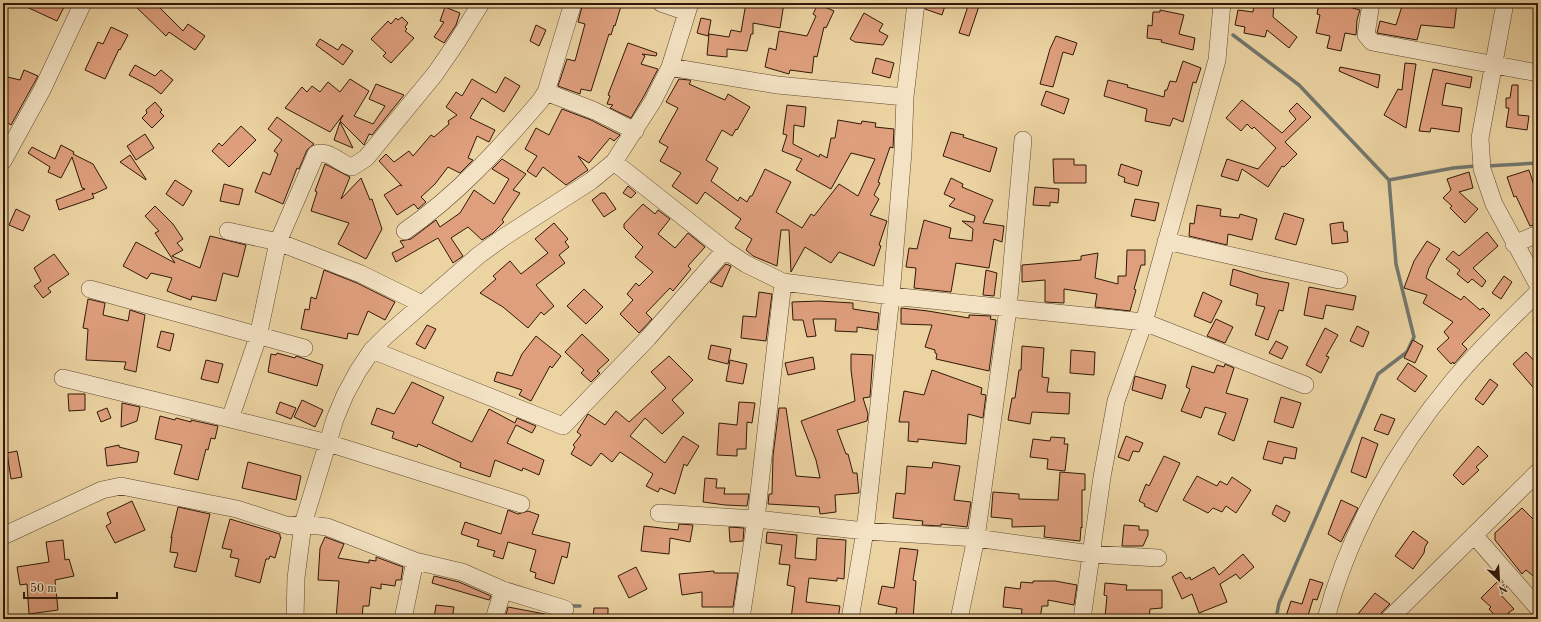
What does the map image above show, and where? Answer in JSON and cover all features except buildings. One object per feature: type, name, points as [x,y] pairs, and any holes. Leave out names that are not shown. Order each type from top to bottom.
[{"type":"street","points":[[3,161],[42,90],[83,3]]},
{"type":"street","points":[[230,419],[258,337],[278,242],[316,154],[324,153],[345,165],[352,167],[366,158],[434,74],[457,42],[481,3]]},
{"type":"street","points":[[405,231],[433,212],[462,187],[529,114],[546,92],[573,3]]},
{"type":"street","points":[[296,619],[296,578],[303,524],[328,443],[345,395],[372,350],[422,304],[486,251],[586,185],[614,162],[653,101],[670,67],[689,8],[661,3]]},
{"type":"street","points":[[850,619],[866,531],[891,296],[903,152],[905,97],[916,3]]},
{"type":"street","points":[[1082,619],[1102,477],[1116,401],[1144,322],[1217,60],[1222,3]]},
{"type":"street","points":[[1371,3],[1366,35],[1372,42],[1538,73]]},
{"type":"street","points":[[1505,3],[1480,138],[1482,169],[1494,204],[1514,244],[1538,285]]},
{"type":"street","points":[[670,67],[777,85],[905,97]]},
{"type":"street","points":[[546,92],[595,111],[634,131]]},
{"type":"street","points":[[959,619],[976,538],[1008,309],[1024,140]]},
{"type":"street","points":[[614,162],[725,250],[746,264],[782,282],[1008,309],[1144,322],[1225,352],[1304,384]]},
{"type":"street","points":[[228,231],[278,242],[361,274],[422,304]]},
{"type":"street","points":[[1514,244],[1538,234]]},
{"type":"street","points":[[1166,241],[1339,280]]},
{"type":"street","points":[[372,350],[563,426],[648,338],[725,250]]},
{"type":"street","points":[[741,619],[756,519],[782,282]]},
{"type":"street","points":[[90,290],[258,337],[304,348]]},
{"type":"street","points":[[1326,619],[1332,596],[1349,553],[1378,493],[1406,444],[1453,380],[1538,292]]},
{"type":"street","points":[[63,378],[328,443],[521,504]]},
{"type":"street","points":[[1389,619],[1538,472]]},
{"type":"street","points":[[3,536],[102,490],[121,486],[237,509],[290,526],[303,524],[327,527],[415,561],[462,572],[503,590],[565,609]]},
{"type":"street","points":[[659,513],[756,519],[866,531],[976,538],[1091,554],[1158,558]]},
{"type":"street","points":[[1474,535],[1538,608]]},
{"type":"street","points":[[403,619],[415,561]]},
{"type":"street","points":[[494,619],[503,590]]},
{"type":"waterway","points":[[1233,35],[1299,85],[1389,180],[1396,264],[1414,337],[1407,352],[1378,374],[1279,603],[1276,619]]},
{"type":"waterway","points":[[1487,166],[1538,163]]},
{"type":"waterway","points":[[1389,180],[1453,168],[1476,166]]},
{"type":"waterway","points":[[569,606],[580,606]]}]
